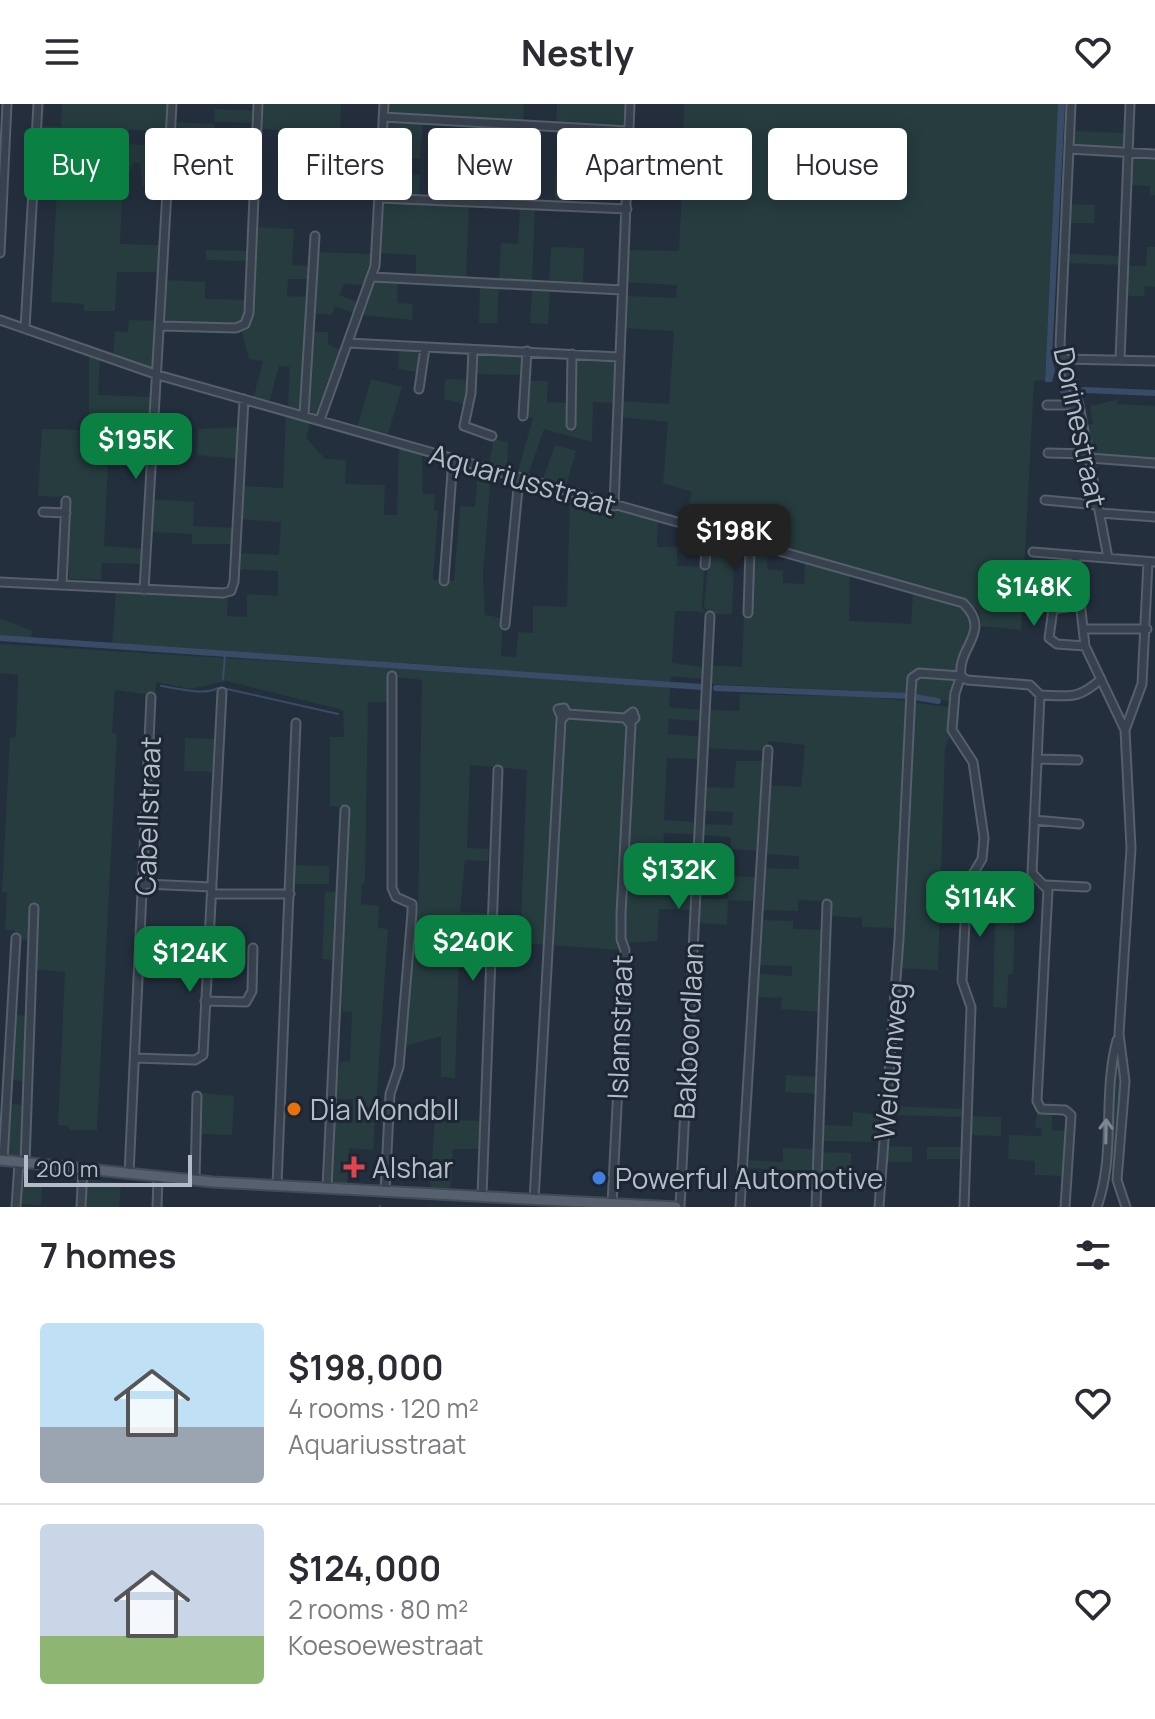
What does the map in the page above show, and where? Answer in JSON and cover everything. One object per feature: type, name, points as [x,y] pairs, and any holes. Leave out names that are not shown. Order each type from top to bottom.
[{"type":"main road","points":[[1,1161],[158,1178],[678,1207]]},
{"type":"street","points":[[0,253],[7,104]]},
{"type":"street","points":[[25,328],[38,104]]},
{"type":"street","points":[[144,590],[172,104]]},
{"type":"street","points":[[161,326],[236,328],[245,324],[249,313],[258,104]]},
{"type":"street","points":[[383,128],[384,104]]},
{"type":"street","points":[[629,128],[630,104]]},
{"type":"street","name":"Dorinestraat","points":[[1071,104],[1060,345],[1079,405],[1108,558]]},
{"type":"street","points":[[1120,360],[1130,104]]},
{"type":"street","points":[[383,117],[576,128]]},
{"type":"street","points":[[1069,149],[1155,154]]},
{"type":"street","points":[[412,199],[627,209]]},
{"type":"street","points":[[320,420],[373,277],[380,200]]},
{"type":"street","points":[[614,506],[627,200]]},
{"type":"street","points":[[304,415],[315,236]]},
{"type":"street","points":[[373,277],[622,290]]},
{"type":"street","name":"Aquariusstraat","points":[[0,320],[158,375],[963,603],[972,612],[976,627],[960,665],[952,730],[973,762],[984,838],[982,859],[967,884],[962,981],[971,1007],[964,1207]]},
{"type":"street","points":[[348,343],[619,357]]},
{"type":"street","points":[[419,389],[425,348]]},
{"type":"street","points":[[473,350],[464,426],[492,436]]},
{"type":"street","points":[[523,416],[527,351]]},
{"type":"street","points":[[571,425],[572,354]]},
{"type":"street","points":[[1063,359],[1155,361]]},
{"type":"street","points":[[0,582],[231,591],[244,399]]},
{"type":"street","points":[[1047,405],[1079,405]]},
{"type":"street","points":[[1048,453],[1155,463]]},
{"type":"street","points":[[444,581],[453,459]]},
{"type":"street","points":[[505,625],[519,478]]},
{"type":"street","points":[[1045,500],[1155,517]]},
{"type":"street","points":[[62,584],[66,501]]},
{"type":"street","points":[[43,512],[66,513]]},
{"type":"street","points":[[705,565],[707,529]]},
{"type":"street","points":[[748,613],[750,550],[755,544]]},
{"type":"street","points":[[1033,552],[1151,562],[1142,684],[1125,730]]},
{"type":"street","points":[[1075,556],[1085,646],[1125,730],[1131,848],[1119,1034],[1108,1079],[1107,1180],[1097,1207]]},
{"type":"street","points":[[1080,605],[1053,609],[1049,638],[1057,644],[1085,646]]},
{"type":"street","name":"Bakboordlaan","points":[[678,1207],[710,616]]},
{"type":"street","points":[[1084,629],[1147,629]]},
{"type":"street","name":"Weidumweg","points":[[879,1207],[899,939],[912,678],[917,673],[961,676]]},
{"type":"street","points":[[385,1191],[390,1094],[399,1067],[412,913],[412,904],[396,897],[392,888],[392,676]]},
{"type":"street","points":[[961,676],[973,682],[1030,685],[1040,695],[1081,696],[1101,679]]},
{"type":"street","points":[[135,1058],[200,1059],[222,692]]},
{"type":"street","points":[[1040,695],[1032,873],[1037,882],[1046,885],[1086,887]]},
{"type":"street","name":"Cabellstraat","points":[[129,1174],[145,884],[151,697]]},
{"type":"street","name":"Islamstraat","points":[[534,1200],[547,950],[564,716],[628,720],[621,914],[625,950],[612,1204]]},
{"type":"street","points":[[277,1185],[296,723]]},
{"type":"street","points":[[740,1207],[768,750]]},
{"type":"street","points":[[1038,759],[1078,760]]},
{"type":"street","points":[[482,1196],[498,770]]},
{"type":"street","points":[[327,1188],[345,810]]},
{"type":"street","points":[[1034,820],[1079,824]]},
{"type":"street","points":[[145,884],[290,894]]},
{"type":"street","points":[[1046,885],[1037,1101],[1041,1109],[1065,1110],[1071,1115],[1065,1207]]},
{"type":"street","points":[[816,1207],[827,904]]},
{"type":"street","points":[[16,1207],[22,1163],[34,908]]},
{"type":"street","points":[[1,1161],[16,938]]},
{"type":"street","points":[[205,1001],[246,1002],[252,991],[253,948]]},
{"type":"street","points":[[1119,1034],[1125,1081],[1117,1180],[1126,1207]]},
{"type":"street","points":[[195,1180],[197,1096]]},
{"type":"street","points":[[81,1207],[83,1169]]},
{"type":"street","points":[[157,1207],[158,1178]]},
{"type":"street","points":[[1107,1180],[1117,1180]]},
{"type":"green space","points":[[62,104],[170,104],[168,128],[145,128],[145,130],[39,128],[61,127]]},
{"type":"green space","points":[[262,104],[341,104],[340,128],[261,128]]},
{"type":"green space","points":[[386,104],[524,104],[523,121],[391,116],[386,113]]},
{"type":"green space","points":[[557,104],[629,104],[626,128],[556,127]]},
{"type":"green space","points":[[684,104],[1059,104],[1045,380],[1034,381],[1021,630],[981,626],[979,610],[962,597],[685,518],[692,492],[663,483],[668,422],[619,417],[619,401],[669,404],[674,331],[623,328],[625,296],[676,298],[677,285],[625,282],[627,250],[679,251],[681,200],[752,200],[752,128],[683,128]]},
{"type":"green space","points":[[215,109],[258,111],[257,123],[214,122]]},
{"type":"green space","points":[[387,120],[423,120],[420,159],[412,159],[412,128],[386,128]]},
{"type":"green space","points":[[173,122],[214,124],[214,128],[173,128]]},
{"type":"green space","points":[[473,123],[489,124],[489,128],[473,128]]},
{"type":"green space","points":[[1073,131],[1127,133],[1126,147],[1073,147]]},
{"type":"green space","points":[[129,144],[145,145],[145,187],[142,186],[140,163],[133,163],[129,173]]},
{"type":"green space","points":[[1133,156],[1155,156],[1155,195],[1150,195],[1150,186],[1132,185]]},
{"type":"green space","points":[[557,166],[557,200],[571,200],[571,204],[554,203]]},
{"type":"green space","points":[[412,175],[420,175],[419,198],[412,197]]},
{"type":"green space","points":[[56,200],[122,200],[120,244],[162,245],[161,272],[117,272],[115,311],[84,311],[84,304],[51,302]]},
{"type":"green space","points":[[383,201],[469,203],[466,280],[416,277],[416,255],[379,253]]},
{"type":"green space","points":[[1069,204],[1095,205],[1094,223],[1068,223]]},
{"type":"green space","points":[[520,206],[535,207],[532,282],[499,281],[501,243],[518,244]]},
{"type":"green space","points":[[255,227],[294,229],[292,265],[313,266],[312,279],[288,279],[287,296],[311,297],[302,412],[288,408],[290,367],[279,366],[269,403],[253,399],[263,361],[249,359],[242,333],[247,323]]},
{"type":"green space","points":[[551,247],[584,248],[583,285],[549,284]]},
{"type":"green space","points":[[1147,247],[1155,247],[1155,287],[1145,286],[1144,296],[1125,296],[1126,266],[1146,266]]},
{"type":"green space","points":[[206,250],[249,251],[249,261],[206,260]]},
{"type":"green space","points":[[317,252],[374,254],[367,285],[344,284],[339,295],[360,303],[356,314],[335,306],[332,315],[313,313]]},
{"type":"green space","points":[[1067,254],[1122,256],[1122,265],[1066,263]]},
{"type":"green space","points":[[166,280],[205,282],[205,299],[248,300],[243,322],[235,326],[165,323]]},
{"type":"green space","points":[[374,281],[398,281],[397,303],[413,304],[412,320],[361,315]]},
{"type":"green space","points":[[480,284],[499,285],[497,323],[479,323]]},
{"type":"green space","points":[[532,287],[550,288],[548,324],[530,323]]},
{"type":"green space","points":[[129,320],[158,321],[155,366],[151,369],[113,357],[115,331],[128,332]]},
{"type":"green space","points":[[312,332],[328,332],[328,344],[342,351],[317,415],[306,413]]},
{"type":"green space","points":[[399,348],[421,349],[421,373],[398,369]]},
{"type":"green space","points":[[475,352],[525,354],[524,375],[473,374]]},
{"type":"green space","points":[[89,355],[100,358],[98,395],[154,397],[153,414],[111,413],[111,429],[152,433],[151,463],[108,462],[104,546],[145,549],[145,564],[102,563],[101,580],[69,579],[69,497],[38,496],[42,429],[89,430]]},
{"type":"green space","points":[[574,358],[616,361],[615,403],[593,402],[592,442],[544,429],[527,478],[517,475],[533,418],[525,416],[526,381],[548,381],[547,402],[568,403],[567,425],[571,426]]},
{"type":"green space","points":[[371,379],[402,387],[387,437],[357,428]]},
{"type":"green space","points":[[445,379],[470,380],[468,405],[444,399]]},
{"type":"green space","points":[[1117,400],[1117,404],[1155,406],[1155,460],[1093,453],[1087,425],[1093,424],[1090,406]]},
{"type":"green space","points":[[286,413],[311,420],[306,438],[325,459],[346,460],[345,484],[385,485],[384,515],[397,515],[399,445],[422,452],[423,494],[435,494],[434,511],[438,511],[433,580],[454,581],[460,506],[475,507],[478,469],[491,473],[483,575],[485,615],[503,618],[501,656],[516,657],[518,632],[533,633],[533,606],[567,607],[570,495],[658,520],[657,547],[677,547],[677,566],[704,567],[702,608],[706,612],[675,611],[672,663],[705,667],[704,679],[671,676],[669,707],[703,710],[702,721],[669,719],[668,734],[702,737],[700,759],[667,758],[664,820],[697,822],[696,834],[664,833],[662,858],[695,861],[693,910],[659,909],[657,941],[623,943],[622,950],[520,943],[527,770],[470,765],[467,848],[489,849],[488,861],[465,860],[460,912],[490,913],[489,925],[460,925],[455,1078],[441,1077],[441,1036],[405,1046],[418,914],[422,680],[390,676],[391,702],[368,702],[365,883],[362,883],[361,904],[379,906],[378,928],[388,929],[373,1150],[349,1148],[347,1183],[329,1183],[333,1123],[353,1121],[353,1099],[334,1099],[340,1062],[350,1061],[352,1012],[342,1011],[346,807],[330,806],[330,737],[344,737],[343,710],[227,681],[190,689],[157,682],[155,693],[151,695],[115,690],[112,733],[117,734],[97,1130],[69,1130],[69,1126],[58,1125],[65,972],[32,969],[33,940],[15,939],[15,930],[5,930],[7,893],[2,892],[10,738],[16,737],[18,675],[0,673],[0,644],[481,674],[481,668],[112,645],[116,590],[228,595],[227,616],[247,617],[247,594],[278,596],[278,571],[237,569],[237,553],[279,555],[281,522],[239,519],[241,486],[283,488]]},
{"type":"green space","points":[[240,427],[238,459],[197,455],[198,429]]},
{"type":"green space","points":[[494,439],[508,442],[507,472],[488,466]]},
{"type":"green space","points":[[555,445],[576,451],[566,486],[543,479]]},
{"type":"green space","points":[[152,499],[194,502],[193,526],[236,528],[235,544],[192,544],[192,534],[152,532]]},
{"type":"green space","points":[[711,535],[735,542],[732,614],[709,614],[704,607]]},
{"type":"green space","points":[[756,546],[768,550],[767,569],[783,571],[783,583],[804,584],[805,563],[850,576],[849,621],[911,624],[913,594],[965,610],[970,617],[971,633],[954,676],[919,672],[906,693],[708,684],[709,665],[742,667],[744,615],[751,613],[753,551]]},
{"type":"green space","points":[[0,618],[32,631],[31,639],[0,637]]},
{"type":"green space","points":[[916,675],[956,678],[952,702],[912,694]]},
{"type":"green space","points":[[740,694],[909,701],[898,928],[862,927],[862,918],[829,916],[829,901],[798,900],[798,911],[761,910],[762,868],[799,869],[799,856],[762,854],[767,785],[801,787],[805,745],[768,741],[766,751],[705,748],[707,710],[739,711]]},
{"type":"green space","points":[[911,702],[952,708],[950,735],[945,748],[938,970],[899,968]]},
{"type":"green space","points":[[185,738],[217,739],[216,772],[184,771]]},
{"type":"green space","points":[[736,761],[766,761],[759,851],[731,849],[731,837],[701,835],[701,824],[732,825],[733,812],[701,811],[702,787],[734,788]]},
{"type":"green space","points":[[700,861],[729,862],[729,876],[758,877],[757,901],[728,900],[727,925],[696,923],[697,899],[728,899],[728,887],[698,885]]},
{"type":"green space","points":[[291,865],[329,866],[329,884],[292,884]]},
{"type":"green space","points":[[996,876],[1031,877],[1037,889],[1016,883],[1013,974],[1008,975],[1007,1008],[993,1007]]},
{"type":"green space","points":[[325,891],[339,893],[338,960],[322,959]]},
{"type":"green space","points":[[761,920],[793,921],[793,929],[824,930],[821,1012],[781,1009],[782,998],[756,997],[758,974],[792,976],[792,966],[759,965]]},
{"type":"green space","points":[[15,1015],[30,1016],[27,1081],[11,1080]]},
{"type":"green space","points":[[1117,1057],[1123,1084],[1114,1172],[1110,1171],[1109,1128]]},
{"type":"green space","points":[[786,1075],[820,1077],[819,1094],[785,1092]]},
{"type":"green space","points":[[198,1093],[234,1096],[232,1135],[202,1134],[197,1127]]},
{"type":"green space","points":[[9,1104],[25,1105],[21,1156],[6,1155]]},
{"type":"green space","points":[[436,1104],[456,1105],[456,1120],[481,1121],[481,1149],[453,1149],[450,1194],[431,1190],[430,1187]]},
{"type":"green space","points":[[888,1106],[965,1109],[965,1117],[887,1115]]},
{"type":"green space","points":[[853,1112],[883,1115],[881,1142],[822,1141],[823,1125],[852,1126]]},
{"type":"green space","points":[[1037,1112],[1052,1113],[1052,1130],[1067,1131],[1064,1176],[1035,1175],[1035,1161],[1008,1159],[1009,1135],[1041,1136],[1042,1128],[1035,1128]]},
{"type":"green space","points":[[968,1116],[1001,1117],[1001,1136],[968,1135]]},
{"type":"green space","points":[[885,1146],[912,1147],[912,1162],[883,1162]]},
{"type":"green space","points":[[927,1147],[964,1147],[964,1159],[927,1159]]},
{"type":"green space","points":[[783,1148],[817,1149],[816,1171],[745,1168],[745,1160],[783,1162]]},
{"type":"green space","points":[[821,1152],[851,1153],[851,1171],[820,1170]]},
{"type":"green space","points":[[88,1179],[121,1183],[119,1207],[86,1207]]},
{"type":"green space","points":[[20,1185],[42,1187],[41,1205],[19,1204]]},
{"type":"water","points":[[1058,104],[1065,104],[1052,359],[1055,370],[1052,382],[1045,382]]},
{"type":"waterway","points":[[1084,390],[1155,393]]},
{"type":"waterway","points":[[1063,391],[1070,391]]},
{"type":"waterway","points":[[0,638],[702,687]]},
{"type":"waterway","points":[[223,679],[225,654]]},
{"type":"waterway","points":[[161,686],[198,691],[218,688]]},
{"type":"waterway","points":[[716,688],[909,696],[938,701]]},
{"type":"waterway","points":[[227,689],[338,714]]},
{"type":"place","name":"Dia Mondbll","points":[[294,1109]]},
{"type":"place","name":"Alshar","points":[[354,1167]]},
{"type":"place","name":"Powerful Automotive","points":[[599,1178]]}]
